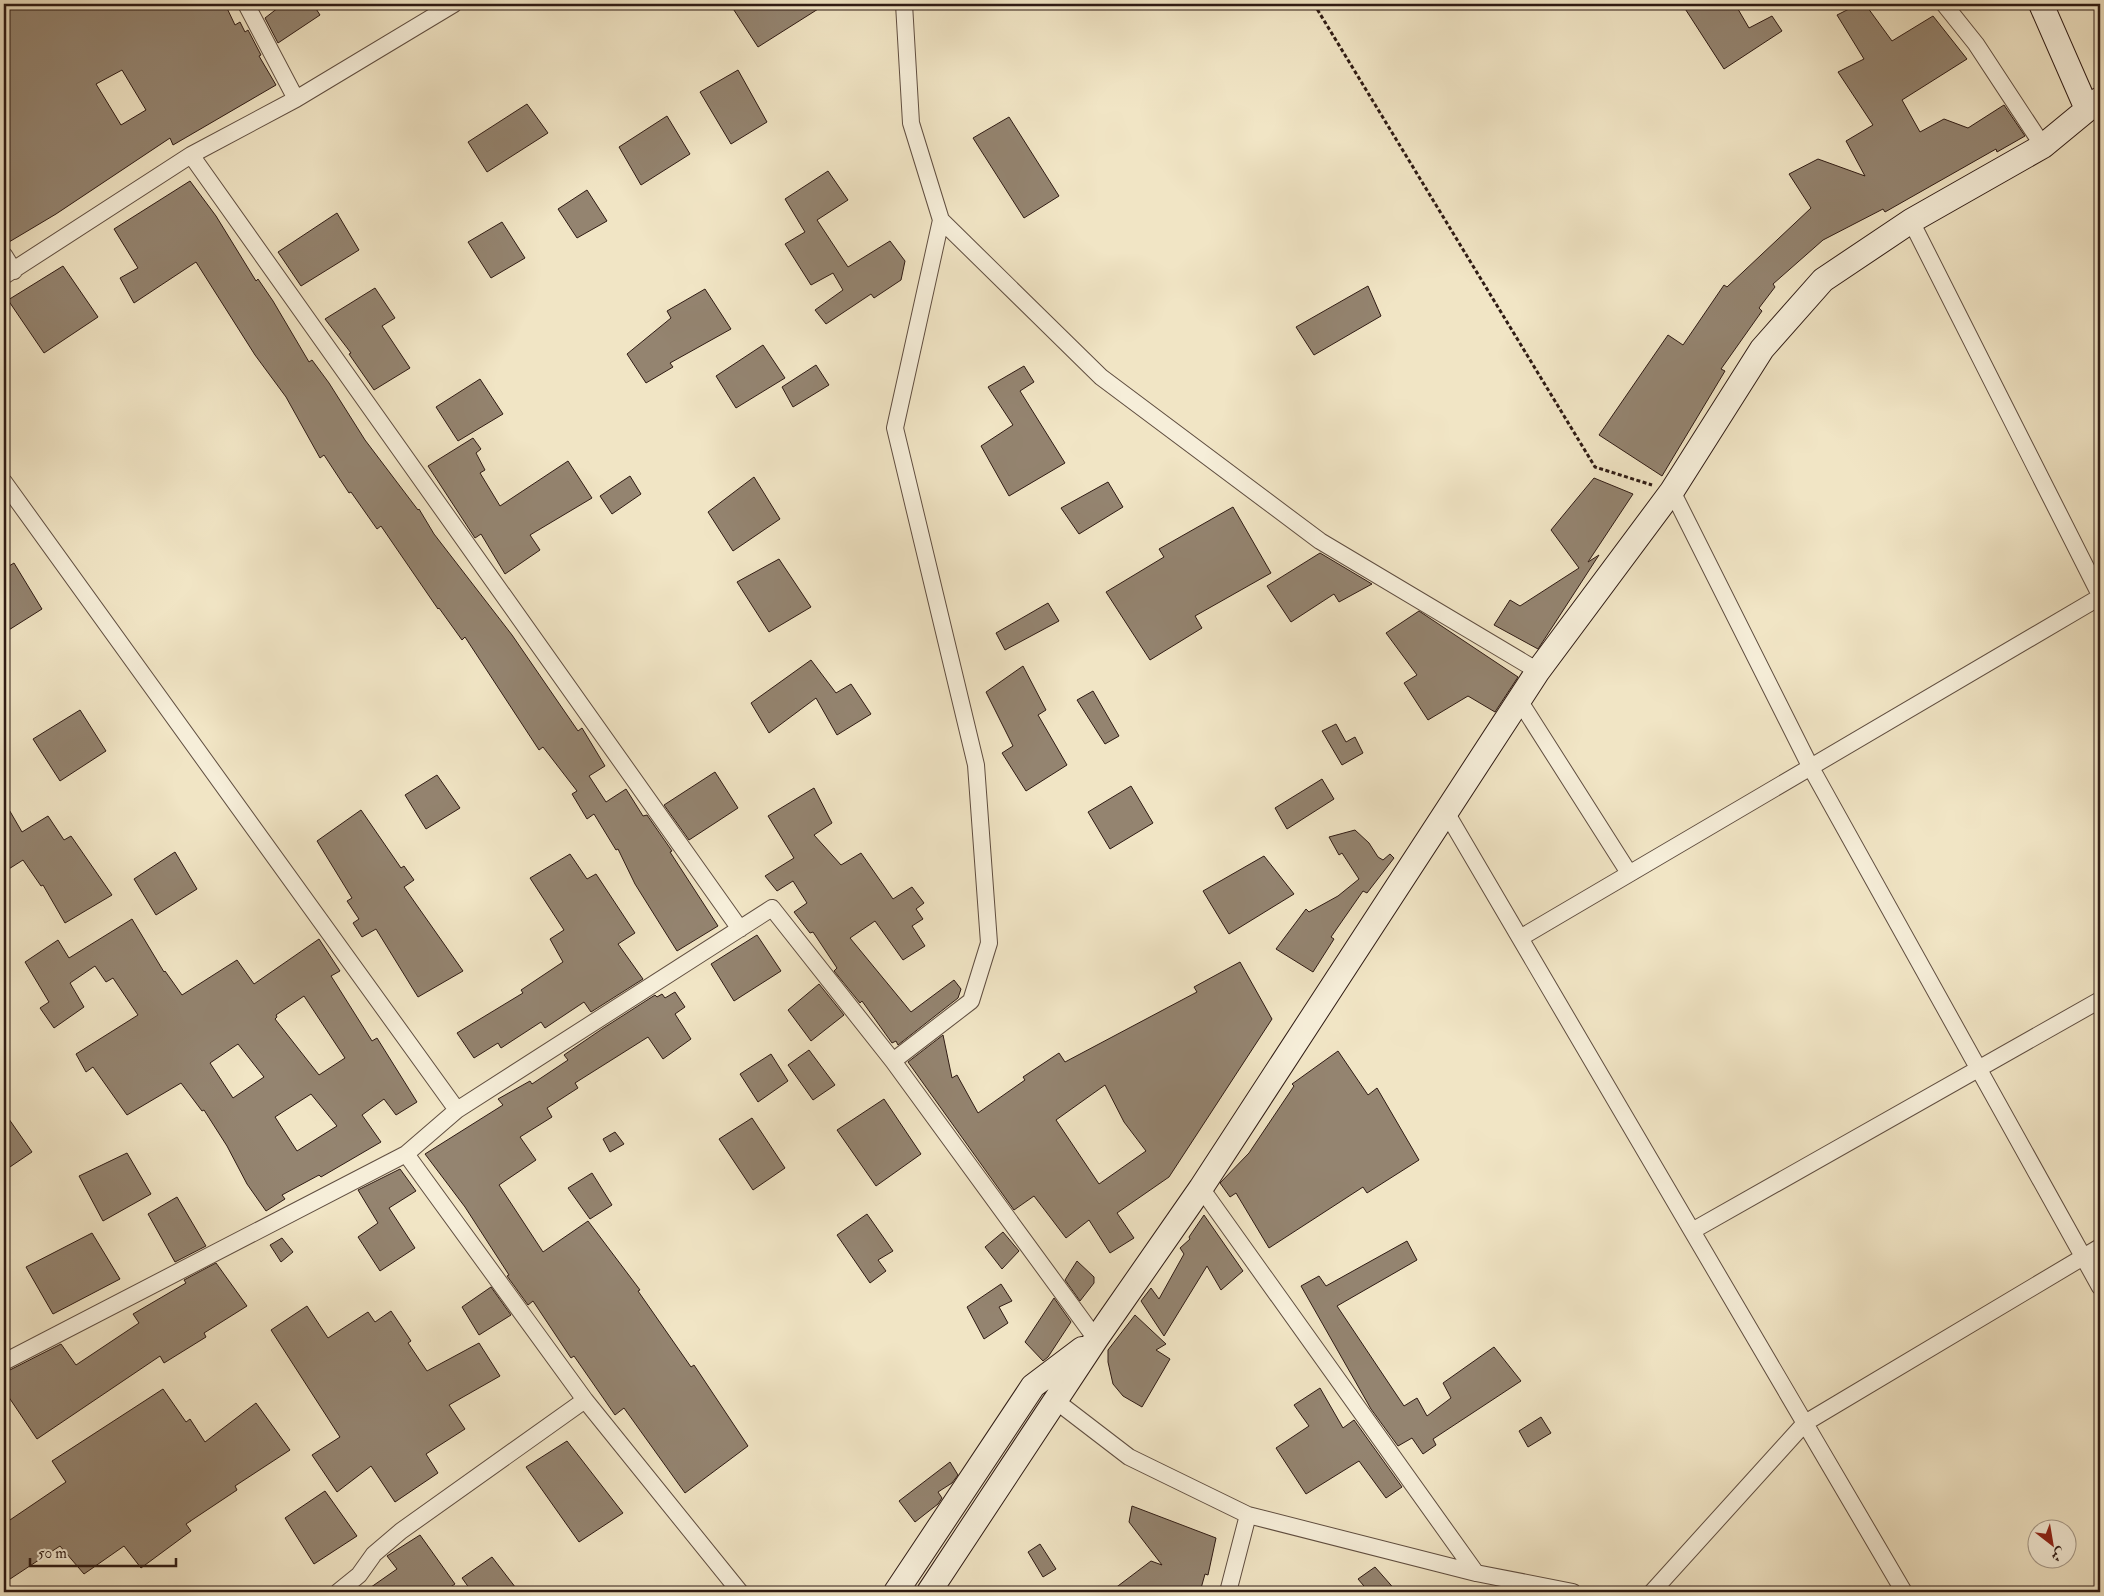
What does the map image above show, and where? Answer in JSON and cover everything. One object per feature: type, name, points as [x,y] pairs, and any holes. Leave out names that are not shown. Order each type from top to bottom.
[{"type":"street","points":[[246,4],[296,99]]},
{"type":"street","points":[[4,255],[9,274],[191,155],[296,99],[454,4]]},
{"type":"street","points":[[893,1061],[971,1001],[989,943],[976,765],[896,428],[941,220],[912,123],[904,4]]},
{"type":"street","points":[[1944,4],[1976,44],[2043,146]]},
{"type":"street","points":[[929,1592],[1096,1339],[1201,1188],[1538,671],[1672,491],[1762,349],[1823,280],[1911,221],[2043,146],[2093,104],[2041,4]]},
{"type":"street","points":[[191,155],[740,929]]},
{"type":"street","points":[[941,220],[1109,383],[1320,541],[1538,671]]},
{"type":"street","points":[[1520,938],[2100,596],[1911,221]]},
{"type":"street","points":[[4,482],[457,1110]]},
{"type":"street","points":[[1672,491],[1810,766],[2100,1287]]},
{"type":"street","points":[[1519,700],[1629,873]]},
{"type":"street","points":[[1446,812],[1904,1592]]},
{"type":"street","points":[[4,1362],[406,1154],[457,1110],[772,908],[893,1061],[1096,1339]]},
{"type":"street","points":[[1692,1231],[2100,1000]]},
{"type":"street","points":[[406,1154],[585,1400],[740,1592]]},
{"type":"street","points":[[1201,1188],[1476,1573]]},
{"type":"street","points":[[1652,1592],[1805,1423],[2100,1247]]},
{"type":"street","points":[[896,1592],[1033,1386],[1096,1339]]},
{"type":"street","points":[[338,1592],[359,1575],[374,1554],[401,1531],[585,1400]]},
{"type":"street","points":[[1056,1401],[1129,1457],[1248,1515],[1476,1573],[1573,1592]]},
{"type":"street","points":[[1228,1592],[1248,1515]]},
{"type":"path","points":[[1314,4],[1595,467],[1672,491]]},
{"type":"building","points":[[4,4],[225,4],[235,25],[240,22],[245,32],[248,30],[261,55],[259,56],[276,85],[173,145],[170,138],[56,214],[4,245]],"holes":[[[122,70],[146,110],[121,125],[96,84]]]},
{"type":"building","points":[[283,4],[313,4],[320,15],[278,43],[265,18]]},
{"type":"building","points":[[730,4],[826,4],[758,47]]},
{"type":"building","points":[[1682,4],[1735,4],[1749,28],[1772,16],[1782,31],[1724,69]]},
{"type":"building","points":[[1859,4],[1865,4],[1892,41],[1933,16],[1967,59],[1902,100],[1920,132],[1944,119],[1968,128],[2004,105],[2025,136],[1997,152],[1996,149],[1885,212],[1883,209],[1823,240],[1773,284],[1775,287],[1759,308],[1762,311],[1721,369],[1725,371],[1662,476],[1599,435],[1668,335],[1683,345],[1724,285],[1727,287],[1811,208],[1789,174],[1818,159],[1865,176],[1846,141],[1873,125],[1838,72],[1864,59],[1837,15]]},
{"type":"building","points":[[738,70],[767,122],[731,144],[700,92]]},
{"type":"building","points":[[527,104],[548,133],[487,172],[468,142]]},
{"type":"building","points":[[667,116],[690,154],[641,185],[619,147]]},
{"type":"building","points":[[1009,117],[1059,196],[1024,218],[973,138]]},
{"type":"building","points":[[828,171],[848,200],[817,220],[848,267],[890,241],[905,261],[901,280],[874,298],[871,294],[826,324],[815,310],[843,290],[833,273],[811,285],[785,244],[805,232],[785,199]]},
{"type":"building","points":[[190,181],[216,216],[256,281],[258,279],[273,301],[309,362],[312,360],[329,383],[365,440],[419,509],[434,534],[512,635],[578,731],[582,728],[605,766],[589,776],[606,802],[626,789],[643,816],[647,815],[672,851],[670,852],[718,926],[677,951],[635,884],[618,849],[616,850],[594,814],[587,819],[572,794],[577,791],[543,747],[539,750],[465,637],[462,640],[438,609],[381,526],[377,529],[351,492],[349,493],[324,455],[320,458],[286,397],[255,355],[196,262],[134,303],[120,278],[138,268],[114,229]]},
{"type":"building","points":[[587,190],[607,221],[577,238],[558,209]]},
{"type":"building","points":[[337,213],[359,250],[301,286],[278,252]]},
{"type":"building","points":[[502,222],[525,258],[491,278],[468,242]]},
{"type":"building","points":[[63,266],[98,317],[44,353],[8,300]]},
{"type":"building","points":[[1368,286],[1381,316],[1314,355],[1296,327]]},
{"type":"building","points":[[375,288],[395,318],[382,326],[410,368],[374,390],[349,354],[351,353],[325,319]]},
{"type":"building","points":[[705,289],[731,329],[670,363],[673,367],[646,383],[627,354],[671,318],[667,311]]},
{"type":"building","points":[[763,345],[785,378],[736,408],[716,376]]},
{"type":"building","points":[[816,365],[829,385],[793,407],[782,387]]},
{"type":"building","points":[[1024,366],[1034,382],[1020,391],[1065,463],[1009,496],[981,446],[1013,425],[988,387]]},
{"type":"building","points":[[480,379],[503,414],[458,441],[436,407]]},
{"type":"building","points":[[473,438],[481,449],[476,453],[485,470],[480,473],[500,506],[568,461],[592,498],[530,535],[540,550],[505,574],[481,534],[475,538],[428,466]]},
{"type":"building","points":[[630,476],[641,494],[612,514],[600,496]]},
{"type":"building","points":[[754,477],[780,519],[733,551],[708,512]]},
{"type":"building","points":[[1594,478],[1633,494],[1588,562],[1599,555],[1538,649],[1494,625],[1510,600],[1520,606],[1579,568],[1551,530]]},
{"type":"building","points":[[1108,482],[1123,507],[1079,534],[1061,508]]},
{"type":"building","points":[[1233,507],[1271,573],[1195,616],[1202,628],[1150,660],[1106,592],[1164,557],[1159,549]]},
{"type":"building","points":[[1320,553],[1372,584],[1339,602],[1334,594],[1291,622],[1267,586]]},
{"type":"building","points":[[779,559],[811,607],[769,632],[737,582]]},
{"type":"building","points":[[14,563],[42,609],[4,633],[4,569]]},
{"type":"building","points":[[1048,603],[1059,621],[1005,650],[996,633]]},
{"type":"building","points":[[1419,611],[1518,677],[1495,712],[1468,696],[1428,720],[1404,683],[1417,675],[1386,633]]},
{"type":"building","points":[[811,660],[836,693],[851,684],[871,714],[837,735],[816,698],[769,733],[751,703]]},
{"type":"building","points":[[1023,666],[1046,710],[1038,715],[1067,765],[1026,791],[1002,753],[1013,746],[986,692]]},
{"type":"building","points":[[1093,691],[1119,736],[1105,744],[1077,700]]},
{"type":"building","points":[[80,710],[106,751],[60,781],[33,739]]},
{"type":"building","points":[[1336,724],[1346,742],[1355,737],[1363,753],[1342,765],[1322,731]]},
{"type":"building","points":[[715,772],[738,808],[689,840],[664,805]]},
{"type":"building","points":[[437,775],[460,808],[426,829],[405,795]]},
{"type":"building","points":[[1322,779],[1334,799],[1287,829],[1275,808]]},
{"type":"building","points":[[1131,786],[1153,823],[1110,849],[1088,812]]},
{"type":"building","points":[[814,788],[832,823],[814,835],[841,865],[861,853],[893,899],[912,887],[924,903],[916,909],[923,919],[912,926],[925,946],[903,960],[875,921],[850,938],[911,1012],[954,980],[961,989],[958,998],[898,1045],[896,1041],[892,1043],[862,1001],[860,1003],[834,971],[837,968],[813,932],[810,933],[794,912],[807,903],[793,881],[777,891],[765,876],[794,858],[768,816]]},
{"type":"building","points":[[4,801],[22,832],[48,816],[64,840],[71,836],[112,895],[65,923],[43,885],[41,886],[23,860],[4,872]]},
{"type":"building","points":[[361,810],[401,868],[404,866],[414,880],[404,887],[463,971],[418,997],[376,929],[362,937],[353,923],[359,919],[347,901],[352,898],[317,841]]},
{"type":"building","points":[[1355,830],[1369,843],[1378,857],[1383,860],[1390,854],[1394,858],[1367,893],[1363,891],[1331,937],[1334,939],[1313,972],[1276,949],[1306,909],[1309,912],[1338,896],[1359,879],[1342,853],[1339,855],[1329,837]]},
{"type":"building","points":[[175,852],[197,889],[156,915],[134,879]]},
{"type":"building","points":[[570,854],[587,879],[596,874],[635,933],[618,944],[643,979],[591,1012],[584,1002],[545,1028],[541,1022],[501,1048],[498,1043],[474,1058],[457,1033],[523,993],[521,990],[563,962],[550,939],[564,930],[530,878]]},
{"type":"building","points":[[1264,856],[1294,894],[1229,934],[1203,891]]},
{"type":"building","points":[[132,919],[164,972],[182,995],[237,960],[254,984],[319,939],[340,971],[331,976],[372,1041],[377,1038],[417,1102],[396,1115],[384,1099],[362,1115],[381,1142],[321,1177],[319,1175],[282,1195],[285,1199],[266,1211],[247,1184],[227,1146],[204,1110],[202,1111],[181,1083],[127,1115],[93,1067],[86,1072],[76,1054],[138,1015],[113,978],[106,982],[95,966],[70,983],[84,1007],[54,1028],[40,1008],[49,1002],[25,962],[58,940],[69,958]],"holes":[[[304,996],[345,1058],[319,1075],[275,1019],[276,1015]],[[238,1044],[264,1077],[233,1098],[210,1063]],[[311,1094],[337,1126],[297,1151],[275,1117]]]},
{"type":"building","points":[[757,935],[781,971],[734,1001],[711,964]]},
{"type":"building","points":[[1240,962],[1272,1019],[1169,1177],[1117,1213],[1134,1238],[1110,1253],[1089,1220],[1066,1238],[1034,1196],[1014,1210],[908,1062],[943,1035],[952,1078],[957,1075],[978,1113],[1025,1080],[1023,1077],[1059,1053],[1065,1062],[1197,992],[1194,987]],"holes":[[[1105,1085],[1124,1122],[1146,1151],[1099,1184],[1056,1120]]]},
{"type":"building","points":[[819,984],[844,1015],[811,1041],[788,1010]]},
{"type":"building","points":[[675,992],[685,1007],[675,1014],[691,1039],[663,1059],[648,1037],[575,1083],[578,1088],[547,1108],[552,1117],[520,1137],[536,1160],[499,1185],[543,1252],[588,1221],[640,1290],[638,1291],[691,1367],[694,1365],[748,1446],[685,1493],[624,1408],[615,1415],[574,1356],[571,1358],[533,1301],[528,1305],[507,1276],[509,1275],[465,1207],[425,1154],[503,1105],[498,1099],[530,1081],[532,1084],[568,1060],[564,1055],[602,1029],[655,995],[657,997],[662,994],[665,998]]},
{"type":"building","points":[[809,1050],[835,1085],[813,1100],[788,1065]]},
{"type":"building","points":[[1338,1051],[1368,1095],[1377,1088],[1419,1160],[1367,1193],[1363,1187],[1269,1248],[1236,1193],[1230,1197],[1220,1183],[1249,1153],[1294,1086],[1292,1084]]},
{"type":"building","points":[[771,1054],[788,1081],[758,1102],[740,1074]]},
{"type":"building","points":[[884,1099],[921,1154],[876,1186],[837,1130]]},
{"type":"building","points":[[4,1112],[32,1152],[4,1171]]},
{"type":"building","points":[[752,1118],[785,1168],[753,1190],[719,1139]]},
{"type":"building","points":[[615,1132],[624,1144],[610,1152],[603,1139]]},
{"type":"building","points":[[127,1153],[151,1194],[103,1221],[79,1176]]},
{"type":"building","points":[[400,1169],[416,1191],[389,1208],[415,1248],[380,1271],[358,1237],[378,1223],[358,1190]]},
{"type":"building","points":[[592,1173],[612,1205],[590,1219],[568,1188]]},
{"type":"building","points":[[177,1197],[206,1246],[175,1262],[148,1214]]},
{"type":"building","points":[[867,1214],[893,1251],[878,1260],[886,1271],[870,1283],[837,1235]]},
{"type":"building","points":[[1204,1215],[1243,1271],[1221,1290],[1207,1266],[1164,1336],[1141,1301],[1151,1288],[1159,1299],[1184,1254],[1180,1248],[1190,1239],[1189,1237]]},
{"type":"building","points":[[1003,1232],[1019,1251],[1002,1269],[985,1247]]},
{"type":"building","points":[[92,1233],[120,1279],[53,1314],[26,1267]]},
{"type":"building","points":[[282,1238],[293,1252],[281,1262],[270,1245]]},
{"type":"building","points":[[1407,1241],[1417,1260],[1337,1306],[1404,1406],[1417,1398],[1427,1416],[1451,1398],[1443,1383],[1494,1347],[1521,1381],[1433,1439],[1436,1445],[1423,1454],[1412,1438],[1398,1446],[1371,1409],[1301,1286],[1319,1276],[1326,1286]]},
{"type":"building","points":[[1077,1261],[1094,1277],[1094,1283],[1080,1301],[1065,1280]]},
{"type":"building","points":[[216,1263],[247,1306],[204,1333],[206,1337],[164,1363],[160,1356],[37,1439],[4,1390],[4,1373],[61,1344],[76,1365],[139,1323],[133,1314],[186,1283],[184,1280]]},
{"type":"building","points":[[1001,1284],[1012,1301],[999,1307],[1008,1323],[984,1339],[967,1307]]},
{"type":"building","points":[[491,1287],[511,1315],[479,1335],[462,1307]]},
{"type":"building","points":[[1054,1298],[1071,1322],[1048,1357],[1043,1361],[1025,1342]]},
{"type":"building","points":[[307,1306],[328,1338],[368,1312],[375,1322],[391,1311],[411,1341],[408,1343],[427,1371],[479,1343],[500,1376],[449,1405],[465,1429],[426,1454],[438,1473],[395,1502],[371,1466],[337,1492],[312,1455],[340,1437],[271,1330]]},
{"type":"building","points":[[1135,1315],[1166,1344],[1156,1350],[1170,1359],[1142,1407],[1123,1396],[1113,1384],[1108,1362],[1108,1350]]},
{"type":"building","points":[[1320,1388],[1343,1428],[1354,1420],[1402,1487],[1386,1498],[1359,1461],[1306,1494],[1276,1448],[1309,1426],[1294,1405]]},
{"type":"building","points":[[163,1389],[186,1422],[190,1419],[205,1442],[256,1403],[290,1450],[235,1486],[237,1490],[186,1524],[191,1531],[141,1568],[124,1546],[84,1574],[60,1546],[4,1583],[4,1524],[66,1482],[52,1461]]},
{"type":"building","points":[[1541,1417],[1551,1433],[1528,1447],[1519,1431]]},
{"type":"building","points":[[567,1441],[623,1513],[579,1542],[526,1467]]},
{"type":"building","points":[[950,1462],[958,1475],[952,1483],[938,1492],[942,1498],[938,1504],[915,1522],[899,1501]]},
{"type":"building","points":[[325,1491],[357,1536],[314,1564],[285,1518]]},
{"type":"building","points":[[1132,1506],[1216,1538],[1208,1575],[1205,1574],[1200,1592],[1110,1592],[1151,1561],[1162,1565],[1129,1522]]},
{"type":"building","points":[[420,1535],[455,1584],[443,1592],[364,1592],[397,1569],[387,1556]]},
{"type":"building","points":[[1040,1544],[1056,1569],[1043,1577],[1028,1552]]},
{"type":"building","points":[[492,1557],[519,1592],[472,1592],[462,1578]]},
{"type":"building","points":[[1375,1567],[1397,1592],[1369,1592],[1358,1579]]}]
